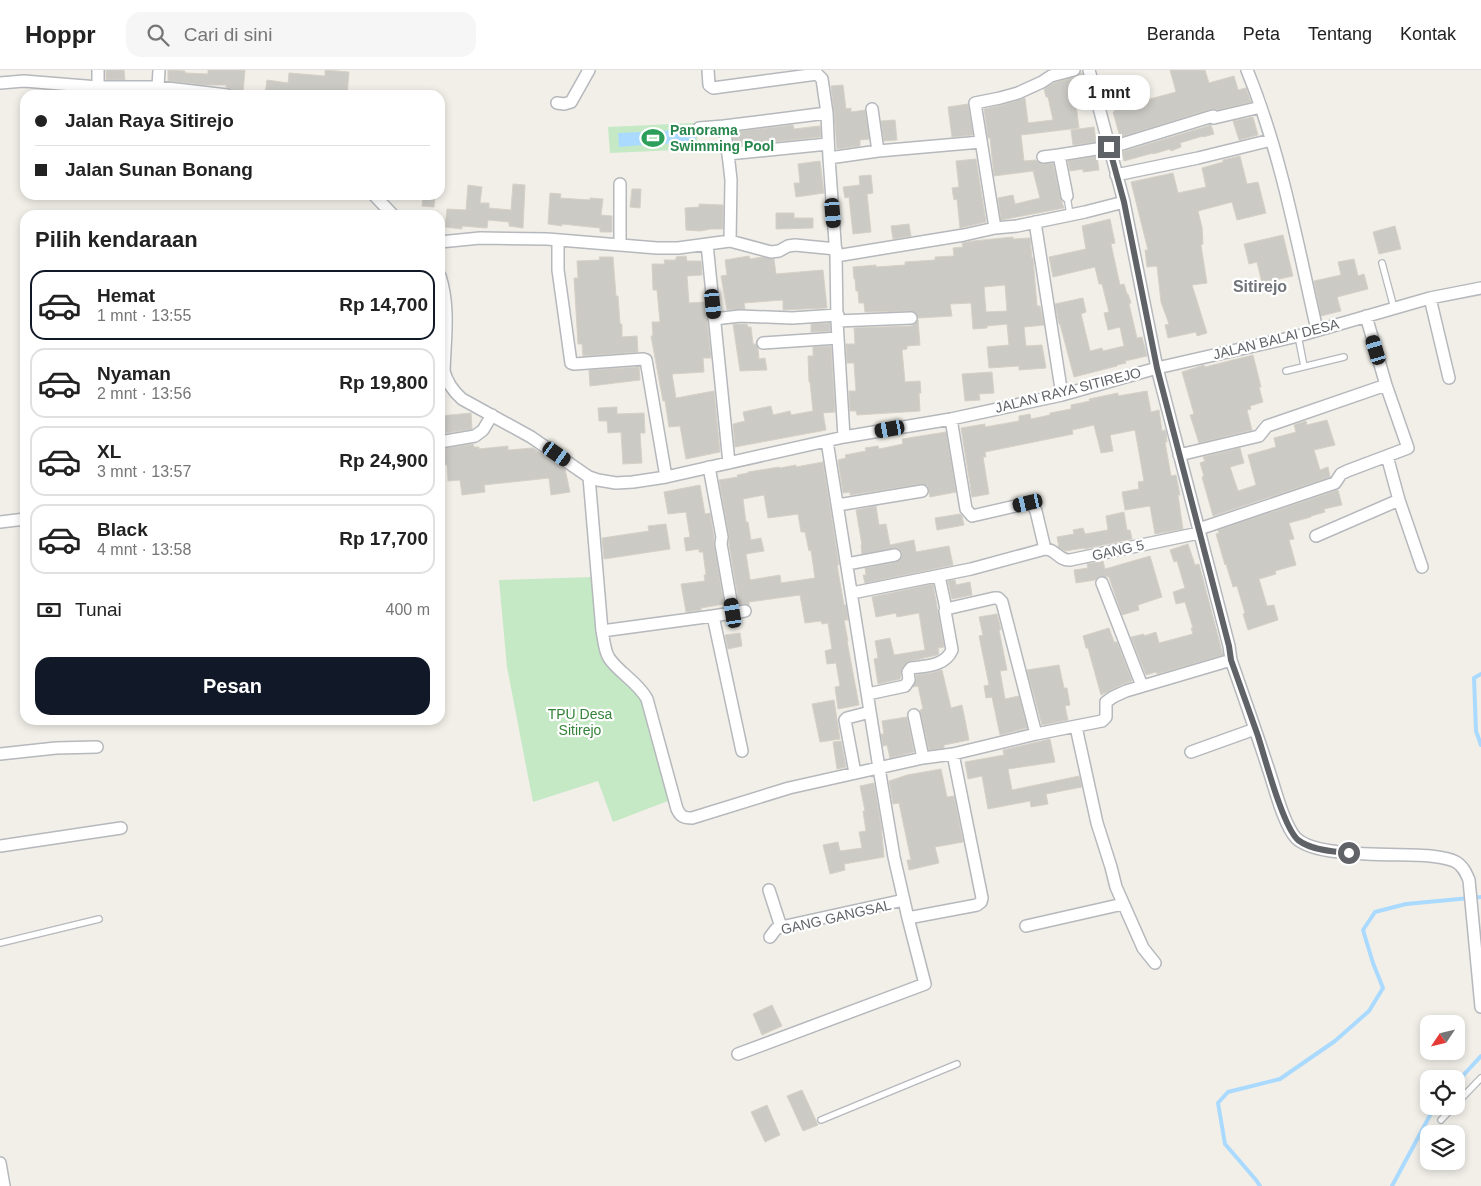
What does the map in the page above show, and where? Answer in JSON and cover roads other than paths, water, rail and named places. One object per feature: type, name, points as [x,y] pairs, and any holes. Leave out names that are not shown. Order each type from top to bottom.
[{"type":"street","points":[[98,70],[98,87]]},
{"type":"street","points":[[158,87],[159,70]]},
{"type":"street","points":[[557,103],[571,102],[589,70]]},
{"type":"street","points":[[708,70],[709,85],[713,88],[784,74],[817,74],[822,79],[827,114],[828,158],[836,253],[838,338],[844,436]]},
{"type":"street","points":[[994,228],[975,103],[1018,93],[1051,76],[1074,70]]},
{"type":"street","points":[[1089,70],[1124,202],[1157,368]]},
{"type":"street","points":[[1247,70],[1271,140],[1317,330]]},
{"type":"street","points":[[0,83],[23,76],[98,87],[158,87],[184,90]]},
{"type":"street","points":[[1043,157],[1109,148],[1213,116],[1214,118],[1261,107]]},
{"type":"street","points":[[872,109],[878,151]]},
{"type":"street","points":[[699,128],[827,114]]},
{"type":"street","points":[[724,126],[731,187],[730,241]]},
{"type":"street","points":[[1116,175],[1271,140]]},
{"type":"street","points":[[828,158],[878,151],[981,142]]},
{"type":"street","points":[[728,154],[828,144]]},
{"type":"street","points":[[1059,155],[1067,196]]},
{"type":"street","points":[[620,184],[620,244]]},
{"type":"street","points":[[379,200],[388,210]]},
{"type":"street","points":[[445,242],[480,238],[558,240],[678,248],[730,241],[771,252],[795,245],[836,253],[1017,226],[1124,202]]},
{"type":"street","points":[[1035,222],[1062,395]]},
{"type":"street","points":[[558,240],[558,270],[570,363],[646,360],[666,477]]},
{"type":"street","points":[[707,244],[729,464]]},
{"type":"street","name":"JALAN BALAI DESA","points":[[1157,368],[1298,336],[1430,298],[1481,288]]},
{"type":"street","name":"JALAN RAYA SITIREJO","points":[[445,295],[447,312],[445,351]]},
{"type":"street","points":[[1430,298],[1450,378]]},
{"type":"street","points":[[714,320],[740,316],[911,318]]},
{"type":"street","points":[[1179,454],[1258,436],[1268,426],[1273,424],[1386,385],[1366,316]]},
{"type":"street","points":[[763,343],[838,338]]},
{"type":"street","name":"JALAN RAYA SITIREJO","points":[[445,376],[446,380],[462,399],[531,437],[589,477],[616,483],[666,477],[844,436],[951,418],[1062,395],[1157,368],[1229,646],[1231,660],[1290,830],[1297,839],[1312,846],[1334,852],[1417,855],[1449,860],[1456,862],[1463,868],[1469,880],[1481,1007]]},
{"type":"street","name":"GANG 5","points":[[1043,549],[1054,551],[1062,559],[1070,560],[1199,531],[1335,483],[1341,474],[1347,471],[1408,448],[1386,385]]},
{"type":"street","points":[[445,441],[475,436],[483,430],[492,415]]},
{"type":"street","points":[[852,593],[971,569],[1043,549],[1036,511],[1031,504],[1028,503],[972,516],[968,513],[951,418]]},
{"type":"street","points":[[738,1054],[926,984],[894,857],[878,768],[868,694],[827,441]]},
{"type":"street","points":[[1387,456],[1399,500],[1422,567]]},
{"type":"street","points":[[710,467],[733,613]]},
{"type":"street","points":[[589,477],[602,631],[606,651],[610,659],[643,692],[647,699],[677,810],[680,816],[685,818],[692,818],[789,788],[1102,721],[1106,717],[1105,705],[1108,700],[1126,691],[1231,660]]},
{"type":"street","points":[[838,505],[922,491]]},
{"type":"street","points":[[1316,536],[1399,500]]},
{"type":"street","points":[[0,522],[20,520]]},
{"type":"street","points":[[847,564],[896,555]]},
{"type":"street","points":[[868,694],[905,686],[909,680],[908,672],[911,668],[939,663],[947,658],[952,650],[939,576]]},
{"type":"street","points":[[1102,584],[1142,686]]},
{"type":"street","points":[[946,608],[994,598],[998,598],[1002,602],[1036,734]]},
{"type":"street","points":[[602,631],[745,611]]},
{"type":"street","points":[[713,616],[742,751]]},
{"type":"street","points":[[855,773],[845,720],[870,712]]},
{"type":"street","points":[[914,715],[923,758]]},
{"type":"street","points":[[1076,727],[1097,822],[1116,887],[1143,948],[1155,962]]},
{"type":"street","points":[[1191,752],[1255,729]]},
{"type":"street","points":[[0,754],[56,748],[97,748]]},
{"type":"street","points":[[908,918],[977,905],[981,902],[982,898],[953,754]]},
{"type":"street","points":[[0,846],[121,828]]},
{"type":"street","points":[[769,890],[781,927]]},
{"type":"street","name":"GANG GANGSAL","points":[[770,937],[772,933],[781,927],[904,900]]},
{"type":"street","points":[[1026,926],[1123,904]]},
{"type":"street","points":[[0,1163],[4,1186]]},
{"type":"lane","points":[[1067,196],[1070,215]]},
{"type":"lane","points":[[1382,263],[1394,308]]},
{"type":"lane","points":[[1298,336],[1304,366]]},
{"type":"lane","points":[[1286,370],[1344,357]]},
{"type":"lane","points":[[0,943],[99,919]]},
{"type":"lane","points":[[821,1120],[957,1064]]},
{"type":"lane","points":[[1465,1095],[1481,1078]]},
{"type":"lane","points":[[1441,1120],[1446,1115]]},
{"type":"water","points":[[695,129],[696,142],[662,144],[662,131]]},
{"type":"water","points":[[641,132],[642,145],[619,147],[618,133]]},
{"type":"waterway","points":[[1481,674],[1474,678],[1476,731],[1481,745]]},
{"type":"waterway","points":[[1260,1186],[1225,1144],[1218,1103],[1228,1092],[1280,1079],[1335,1041],[1369,1011],[1383,988],[1363,930],[1375,912],[1406,904],[1481,897]]},
{"type":"waterway","points":[[1465,1073],[1481,1056]]},
{"type":"waterway","points":[[1392,1186],[1430,1115]]},
{"type":"place","name":"Panorama Swimming Pool","points":[[653,138]]},
{"type":"district","name":"Sitirejo","points":[[1260,286]]},
{"type":"park label","name":"TPU Desa Sitirejo","points":[[580,722]]}]
